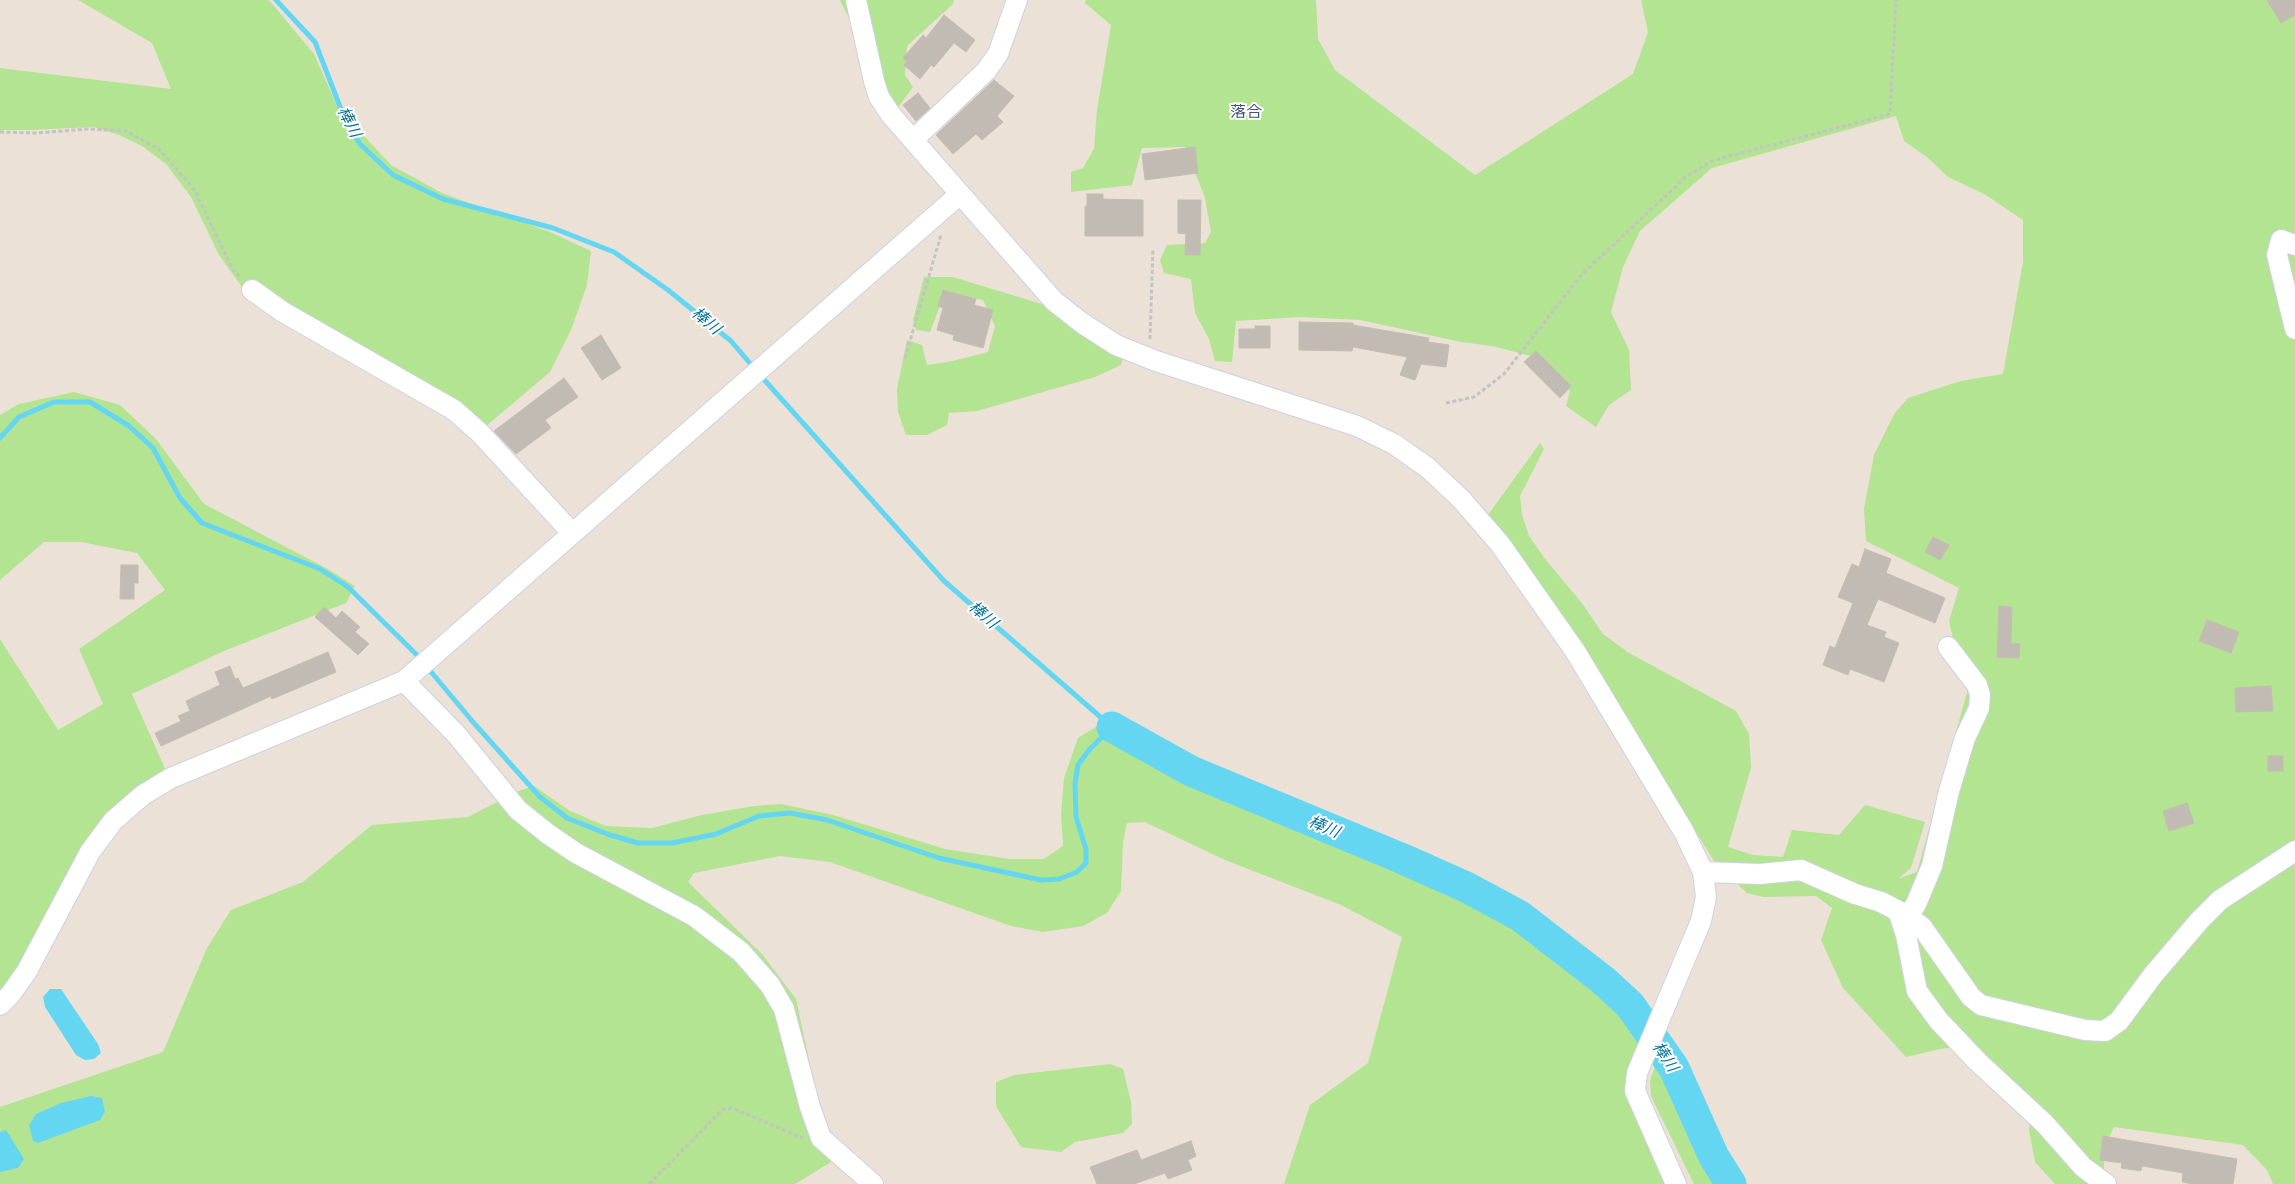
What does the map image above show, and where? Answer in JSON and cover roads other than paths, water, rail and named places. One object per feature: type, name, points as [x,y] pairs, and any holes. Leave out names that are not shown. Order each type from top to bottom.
[{"type":"street","points":[[856,0],[879,97],[891,115],[913,140],[954,200],[1054,301],[1082,323],[1116,345],[1156,362],[1357,426],[1394,444],[1428,468],[1461,500],[1500,544],[1575,651],[1684,832],[1703,872],[1706,897],[1701,921],[1637,1073],[1635,1090],[1676,1184]]},
{"type":"street","points":[[913,140],[986,71],[998,54],[1017,0]]},
{"type":"street","points":[[0,1005],[27,972],[90,852],[113,821],[143,794],[171,778],[404,681],[572,532],[954,200]]},
{"type":"street","points":[[2295,245],[2281,240],[2277,255],[2295,329]]},
{"type":"street","points":[[252,290],[283,312],[454,410],[480,432],[572,532]]},
{"type":"street","points":[[1903,913],[1916,904],[1932,866],[1949,791],[1966,738],[1979,708],[1980,695],[1978,685],[1948,648]]},
{"type":"street","points":[[404,681],[456,734],[518,810],[576,853],[694,916],[741,952],[770,985],[784,1009],[810,1107],[821,1138],[873,1184]]},
{"type":"street","points":[[1703,872],[1760,874],[1801,870],[1903,913],[1922,927],[1971,997],[1981,1004],[2085,1030],[2105,1030],[2119,1021],[2159,968],[2199,921],[2220,900],[2288,855]]},
{"type":"street","points":[[1903,913],[1917,991],[1939,1022],[1978,1062],[2044,1124],[2083,1167],[2106,1184]]},
{"type":"water","points":[[50,989],[61,989],[98,1044],[101,1053],[94,1059],[85,1060],[76,1055],[45,1007],[43,997]]},
{"type":"water","points":[[91,1096],[102,1098],[105,1112],[100,1120],[38,1143],[33,1141],[29,1125],[36,1114],[61,1103]]},
{"type":"water","points":[[6,1130],[24,1159],[18,1168],[0,1172],[0,1132]]},
{"type":"waterway","name":"棒川","points":[[276,0],[315,42],[346,122],[360,144],[393,175],[443,199],[553,228],[614,252],[668,290],[731,341],[754,368]]},
{"type":"waterway","points":[[427,667],[540,797],[567,818],[610,835],[638,843],[672,843],[716,834],[759,816],[790,813],[827,820],[939,858],[1041,880],[1059,879],[1077,872],[1086,863],[1086,849],[1076,817],[1075,783],[1078,765],[1089,750],[1112,727],[944,581],[760,375]]},
{"type":"waterway","points":[[0,438],[19,417],[54,402],[90,402],[129,426],[153,448],[180,498],[202,523],[320,569],[348,587],[422,660]]},
{"type":"waterway","name":"棒川","points":[[1112,727],[1191,771],[1403,859],[1466,887],[1520,916],[1604,981],[1630,1005],[1674,1068],[1714,1157],[1731,1184]]},
{"type":"district","name":"落合","points":[[1246,112]]}]
